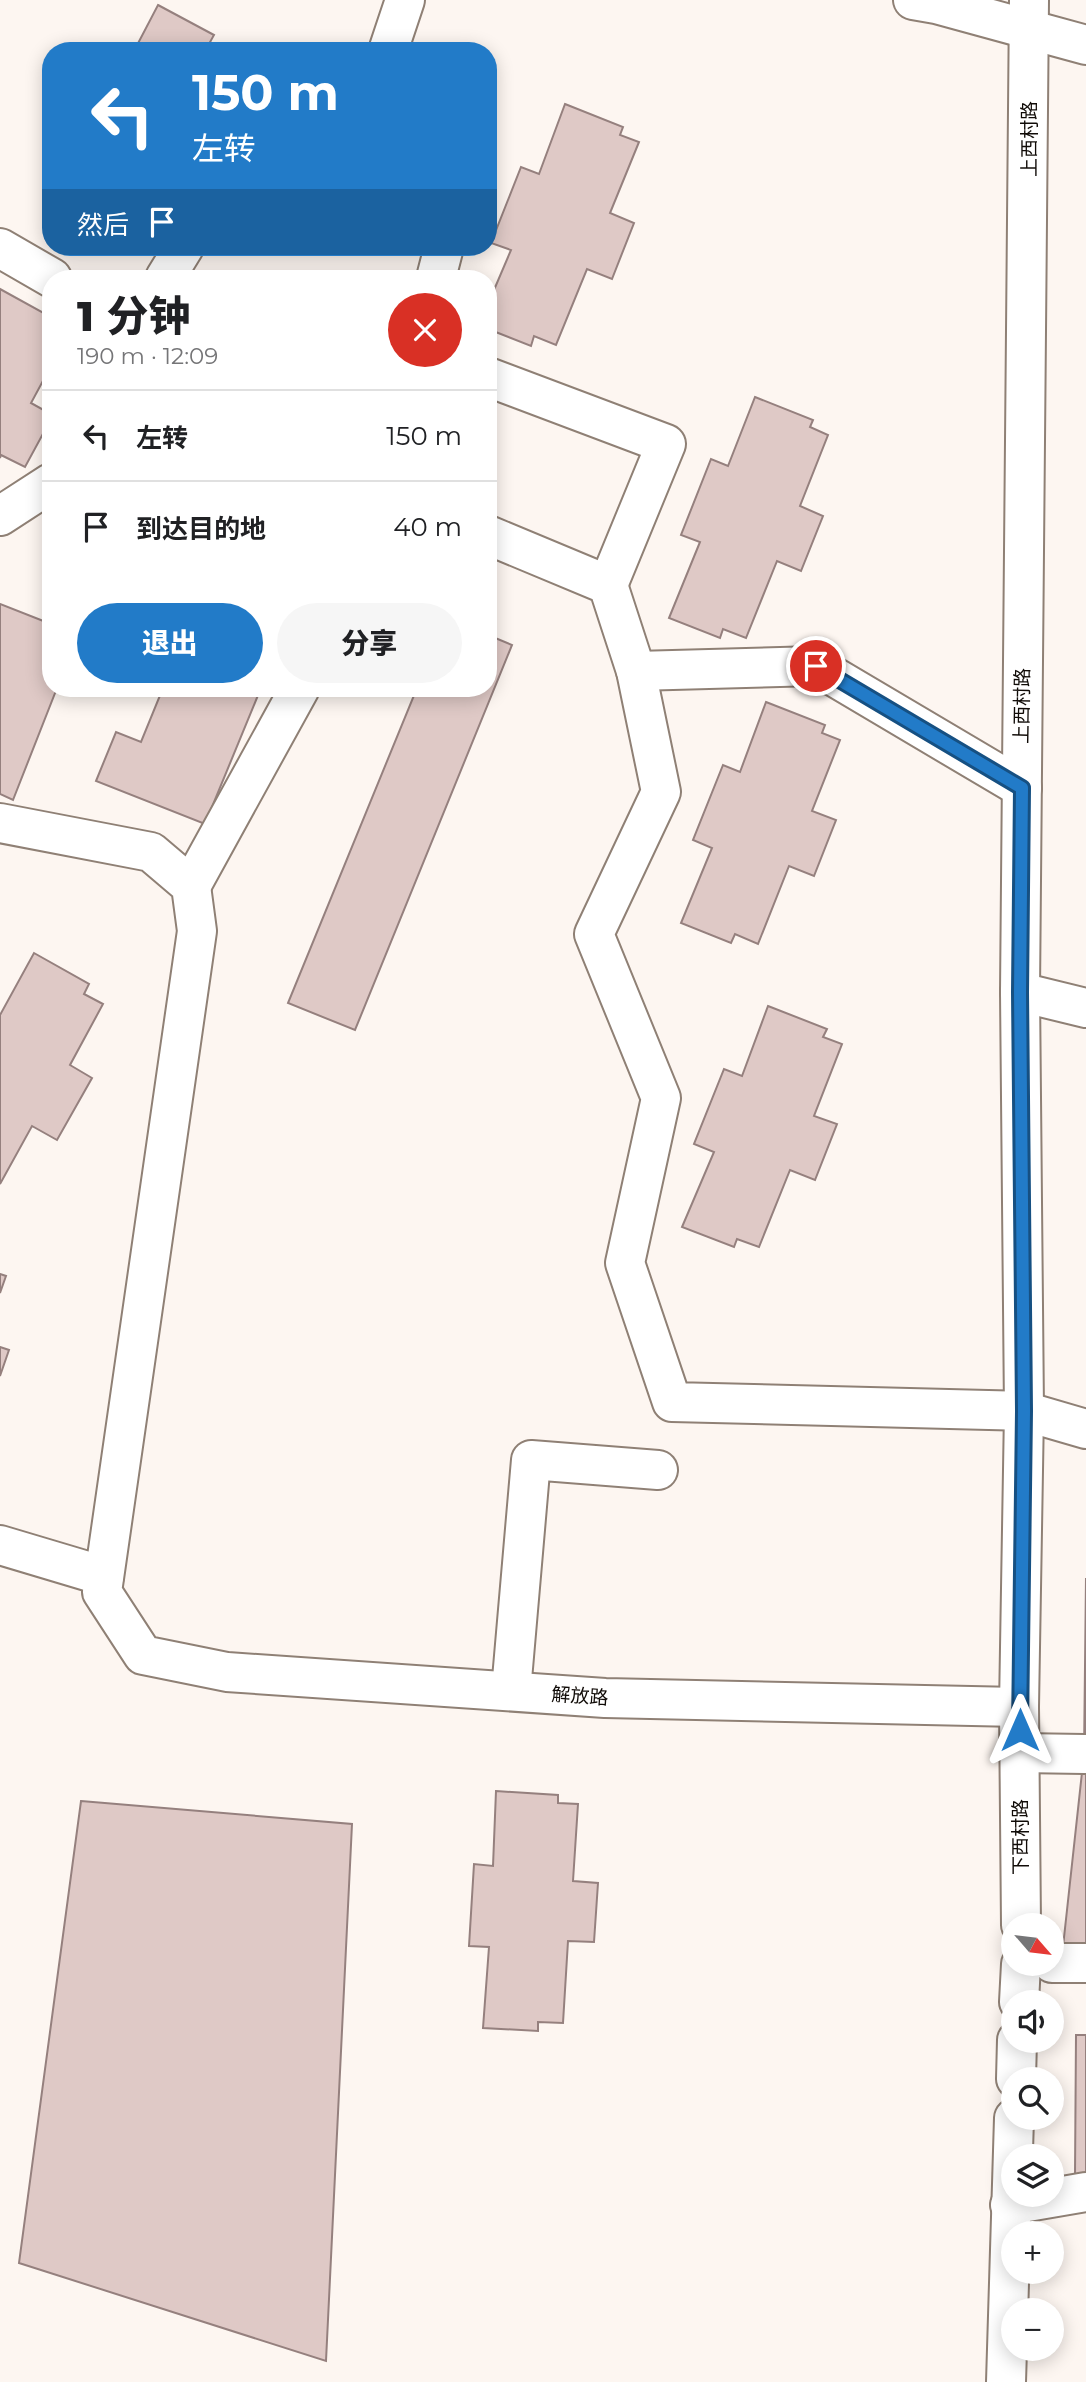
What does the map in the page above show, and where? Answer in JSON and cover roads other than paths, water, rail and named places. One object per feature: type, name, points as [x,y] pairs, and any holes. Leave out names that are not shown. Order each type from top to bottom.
[{"type":"street","points":[[390,42],[405,0]]},
{"type":"street","points":[[913,0],[1029,15],[1086,45]]},
{"type":"street","name":"上西村路","points":[[1019,1707],[1024,1411],[1020,992],[1029,15]]},
{"type":"street","points":[[0,248],[42,272]]},
{"type":"street","points":[[497,380],[666,444],[608,585],[636,671],[662,792],[594,934],[661,1098],[625,1264],[672,1402],[1024,1411],[1086,1430]]},
{"type":"street","points":[[0,516],[42,486]]},
{"type":"street","points":[[497,539],[608,585]]},
{"type":"street","points":[[636,671],[816,666],[1022,788]]},
{"type":"street","points":[[0,1545],[104,1576],[197,931],[191,886],[295,697]]},
{"type":"street","points":[[0,823],[151,852],[191,886]]},
{"type":"street","points":[[1020,992],[1086,1008]]},
{"type":"street","points":[[511,1691],[531,1460],[658,1470]]},
{"type":"street","name":"解放路","points":[[104,1576],[102,1592],[143,1655],[227,1672],[605,1698],[1019,1707]]},
{"type":"street","name":"下西村路","points":[[1019,1707],[1021,1913]]},
{"type":"street","points":[[1020,1754],[1084,1754]]},
{"type":"street","points":[[1064,1963],[1086,1963]]},
{"type":"street","points":[[1064,2196],[1086,2192]]},
{"type":"street","points":[[1006,2382],[1010,2207]]}]
